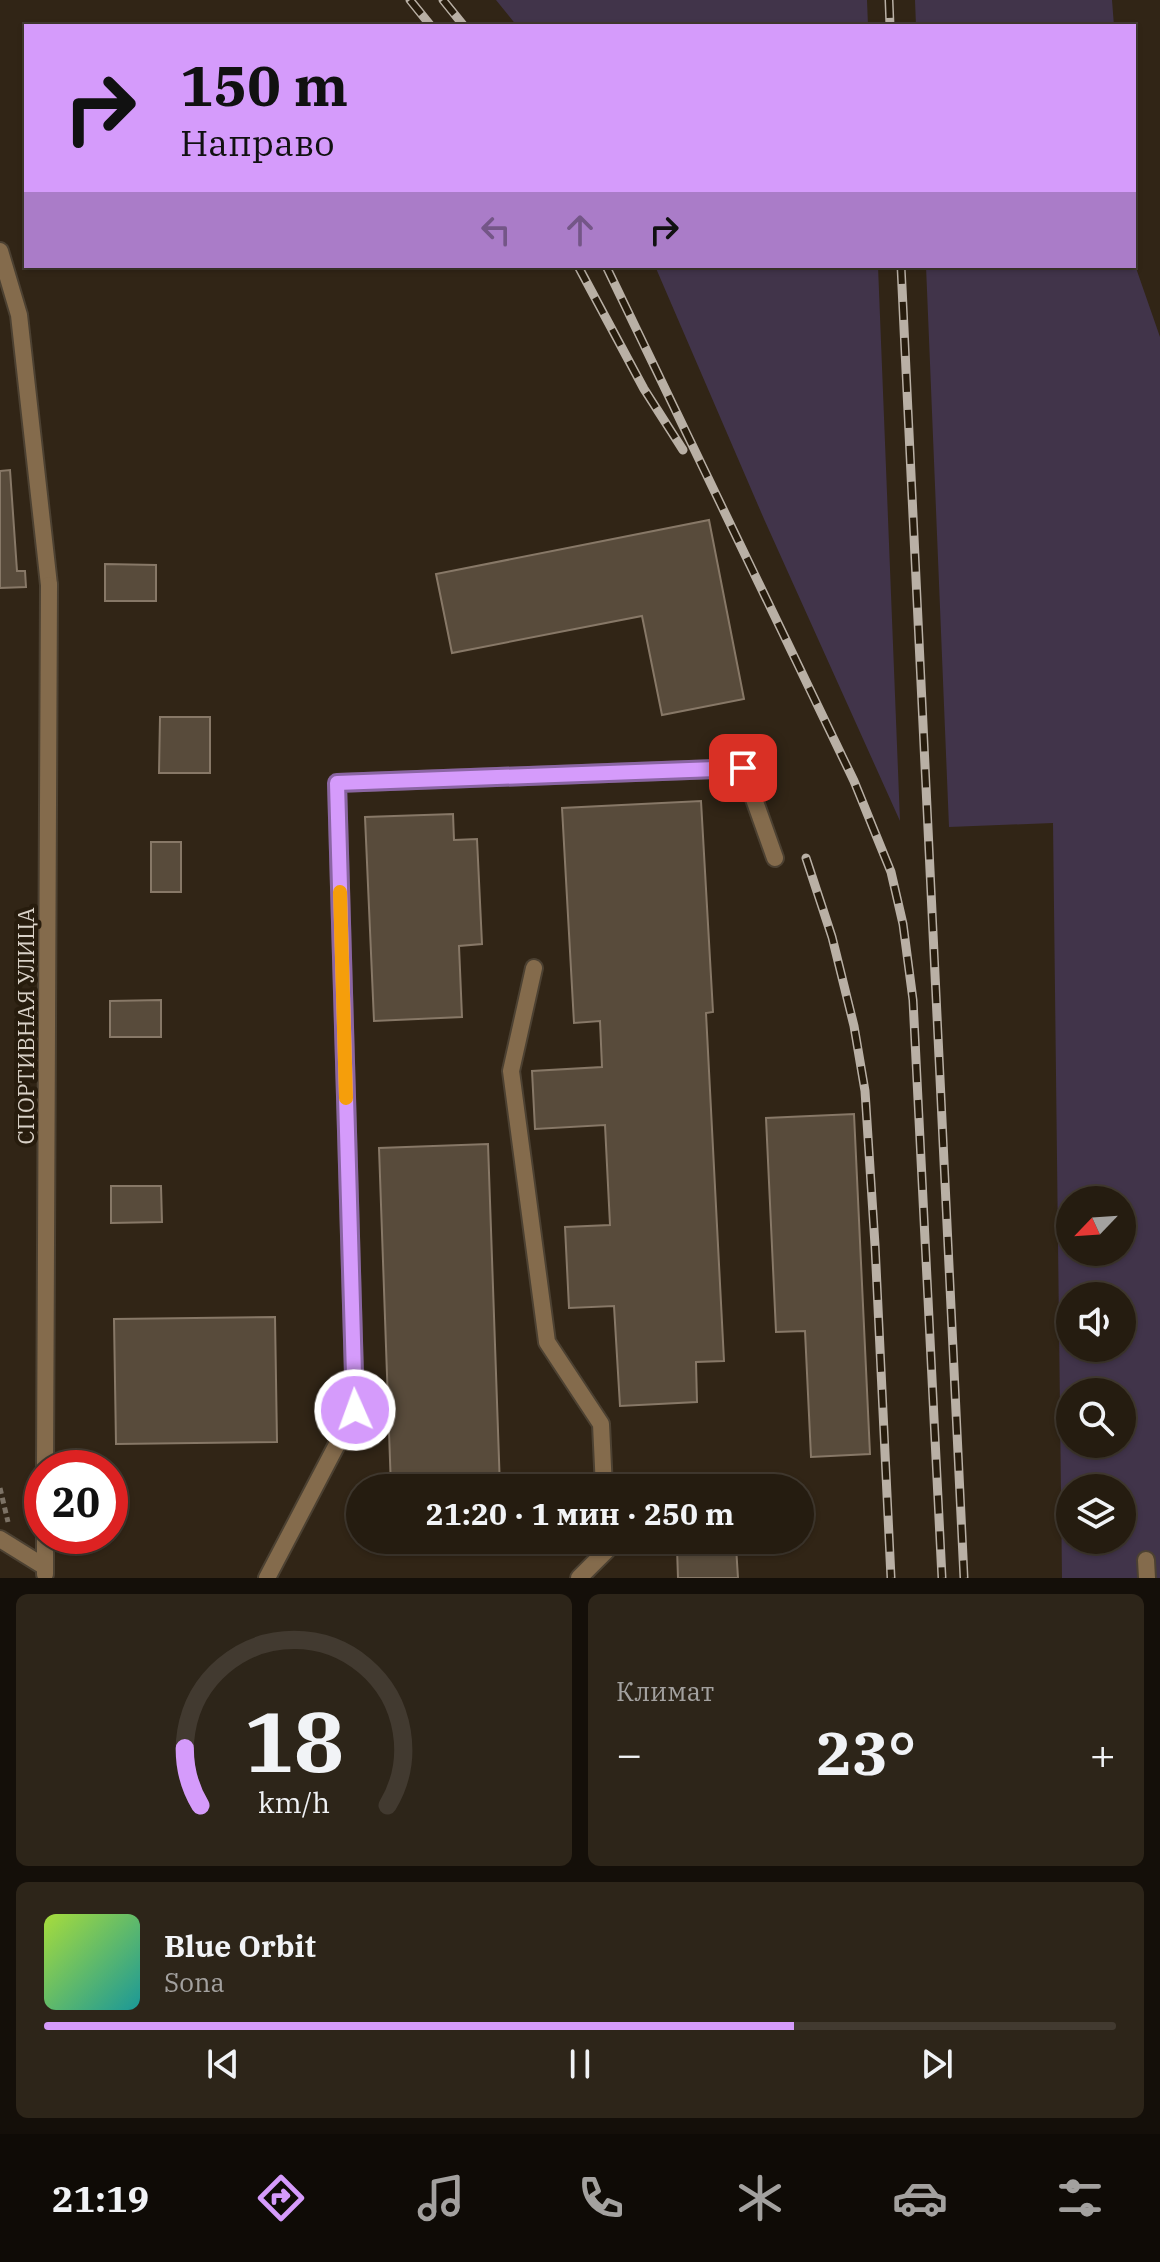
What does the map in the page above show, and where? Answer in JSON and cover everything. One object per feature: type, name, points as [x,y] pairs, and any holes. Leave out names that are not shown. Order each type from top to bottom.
[{"type":"street","name":"СПОРТИВНАЯ УЛИЦА","points":[[0,251],[19,315],[49,585],[45,1450]]},
{"type":"street","points":[[267,1578],[355,1410],[337,783],[743,768],[775,858]]},
{"type":"street","points":[[534,968],[511,1071],[547,1342],[601,1424],[603,1474]]},
{"type":"street","points":[[0,1539],[45,1572]]},
{"type":"street","points":[[579,1578],[603,1554]]},
{"type":"street","points":[[1146,1560],[1147,1578]]},
{"type":"shaded area","points":[[496,0],[867,0],[868,24],[515,24]]},
{"type":"shaded area","points":[[915,0],[1112,0],[1114,24],[916,24]]},
{"type":"shaded area","points":[[656,268],[878,268],[900,821],[764,519]]},
{"type":"shaded area","points":[[926,268],[1136,268],[1160,337],[1160,1578],[1062,1578],[1062,1554],[1136,1554],[1136,1474],[1061,1474],[1061,1458],[1136,1458],[1136,1378],[1060,1378],[1059,1362],[1136,1362],[1136,1282],[1058,1282],[1058,1266],[1136,1266],[1136,1186],[1057,1186],[1053,823],[949,827]]},
{"type":"building","points":[[10,470],[17,571],[25,571],[26,587],[0,588],[0,471]]},
{"type":"building","points":[[709,520],[744,699],[662,715],[642,616],[452,653],[436,574]]},
{"type":"building","points":[[105,564],[156,565],[156,601],[105,601]]},
{"type":"building","points":[[160,717],[210,717],[210,773],[159,773]]},
{"type":"building","points":[[701,801],[713,1012],[706,1013],[724,1361],[696,1362],[697,1402],[620,1406],[614,1306],[569,1308],[565,1227],[610,1225],[605,1125],[535,1129],[532,1071],[602,1067],[600,1021],[574,1023],[562,808]]},
{"type":"building","points":[[453,814],[454,840],[477,839],[482,944],[459,946],[462,1017],[374,1021],[365,817]]},
{"type":"building","points":[[151,842],[181,842],[181,892],[151,892]]},
{"type":"building","points":[[161,1000],[161,1037],[110,1037],[110,1001]]},
{"type":"building","points":[[854,1114],[870,1454],[811,1457],[805,1331],[776,1332],[766,1118]]},
{"type":"building","points":[[488,1144],[500,1474],[391,1474],[379,1148]]},
{"type":"building","points":[[111,1186],[161,1186],[162,1222],[111,1223]]},
{"type":"building","points":[[275,1317],[277,1442],[116,1444],[114,1319]]},
{"type":"building","points":[[677,1554],[736,1554],[738,1578],[678,1578]]},
{"type":"railway","points":[[410,0],[429,24]]},
{"type":"railway","points":[[443,0],[462,24]]},
{"type":"railway","points":[[889,0],[890,24]]},
{"type":"railway","points":[[579,268],[644,389],[683,450]]},
{"type":"railway","points":[[607,268],[854,781],[891,872],[903,924],[913,1000],[942,1578]]},
{"type":"railway","points":[[901,268],[964,1578]]},
{"type":"railway","points":[[806,858],[832,937],[854,1026],[865,1091],[891,1578]]},
{"type":"slow traffic","points":[[340,892],[346,1098]]},
{"type":"route","points":[[355,1410],[337,783],[743,768]]}]
